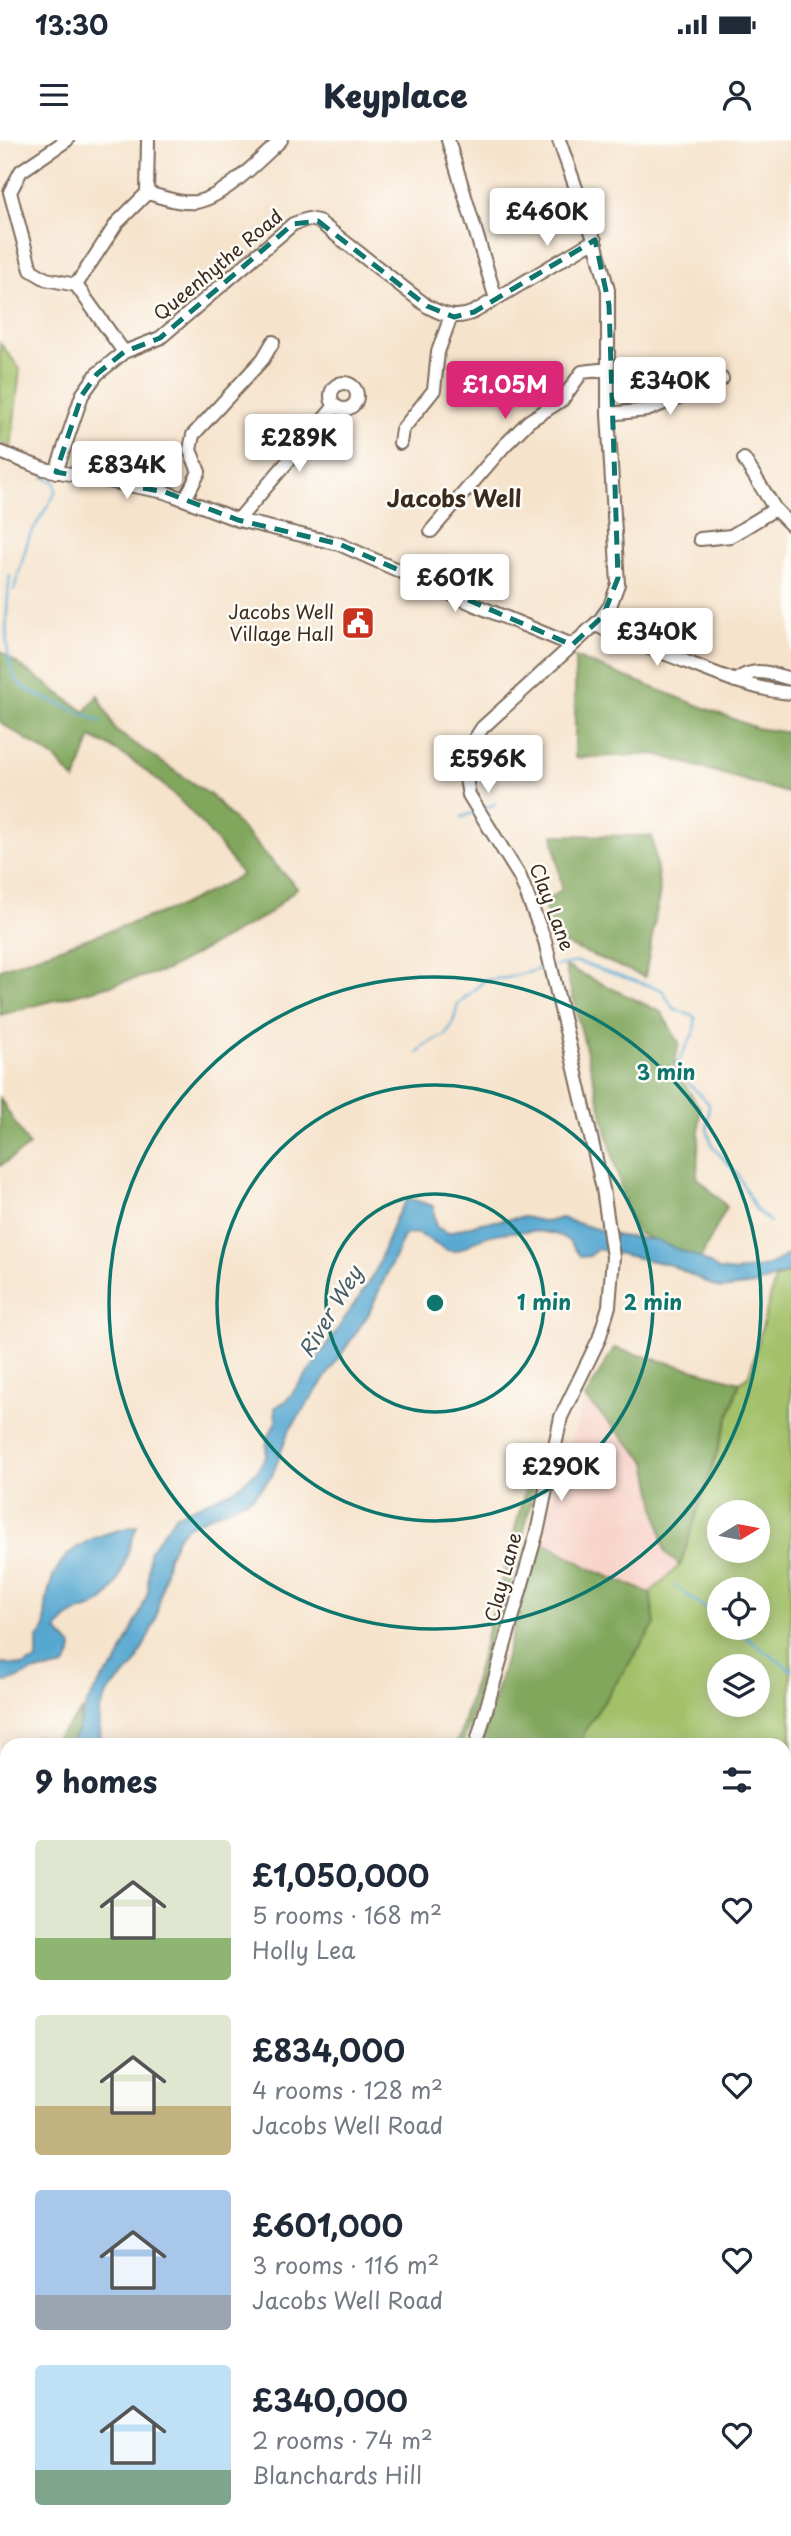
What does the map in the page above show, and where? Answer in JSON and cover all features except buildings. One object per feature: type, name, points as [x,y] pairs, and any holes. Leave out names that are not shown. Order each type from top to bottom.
[{"type":"street","points":[[67,140],[21,171],[10,192],[31,270],[46,279],[76,285],[124,352]]},
{"type":"street","points":[[76,285],[117,223],[147,193],[148,140]]},
{"type":"street","points":[[147,193],[179,202],[198,202],[250,170],[281,140]]},
{"type":"street","points":[[448,140],[496,299]]},
{"type":"street","name":"Clay Lane","points":[[478,1738],[538,1528],[561,1418],[599,1339],[610,1306],[610,1231],[552,967],[520,877],[469,795],[464,768],[472,741],[487,721],[596,624],[614,597],[618,578],[608,414],[608,290],[595,240],[559,140]]},
{"type":"street","name":"Queenhythe Road","points":[[56,472],[82,395],[97,374],[124,352],[160,338],[279,235],[308,219],[326,226],[427,306],[451,316]]},
{"type":"street","points":[[400,443],[402,430],[434,390],[438,352],[451,316],[467,315],[595,240]]},
{"type":"street","points":[[185,499],[199,472],[190,450],[193,435],[263,359],[273,342]]},
{"type":"street","points":[[431,531],[504,446],[529,421],[562,400],[582,372],[608,369]]},
{"type":"street","points":[[608,414],[646,410],[722,379]]},
{"type":"street","points":[[238,520],[335,406]]},
{"type":"street","points":[[0,452],[56,472],[154,489],[238,520],[350,548],[572,645]]},
{"type":"street","points":[[744,459],[775,509],[791,525]]},
{"type":"street","points":[[700,539],[731,536],[775,509]]},
{"type":"street","points":[[596,624],[616,636],[735,681],[768,691],[791,693]]},
{"type":"street","points":[[735,681],[746,672],[758,670],[791,679]]},
{"type":"highlighted area","points":[[318,221],[427,306],[454,317],[474,312],[595,240],[609,305],[618,578],[603,616],[572,645],[339,544],[238,520],[165,492],[56,472],[82,395],[97,374],[124,352],[160,338],[293,224]]},
{"type":"shaded area","points":[[585,1398],[647,1462],[665,1552],[680,1566],[650,1593],[595,1571],[539,1539]]},
{"type":"green space","points":[[0,343],[20,369],[11,448],[0,442]]},
{"type":"green space","points":[[0,651],[85,712],[98,695],[116,731],[213,797],[297,888],[267,915],[167,970],[0,1015],[0,969],[183,905],[242,875],[210,834],[175,796],[136,763],[114,749],[91,737],[75,781],[56,759],[0,722]]},
{"type":"green space","points":[[575,657],[756,728],[791,733],[791,794],[655,754],[575,758]]},
{"type":"green space","points":[[553,835],[652,836],[660,891],[645,977],[558,941],[543,903],[562,889]]},
{"type":"green space","points":[[565,966],[661,1012],[679,1043],[674,1067],[700,1109],[697,1177],[727,1207],[700,1259],[637,1233],[625,1204]]},
{"type":"green space","points":[[0,1098],[29,1146],[0,1166]]},
{"type":"green space","points":[[791,1271],[791,1738],[582,1738],[655,1624],[650,1593],[680,1565],[740,1382],[749,1376],[775,1279]]},
{"type":"green space","points":[[614,1348],[740,1382],[680,1566],[665,1552],[647,1462],[585,1398]]},
{"type":"green space","points":[[534,1457],[540,1458],[507,1595],[468,1729],[465,1738],[458,1738]]},
{"type":"green space","points":[[539,1539],[595,1571],[650,1593],[655,1624],[582,1738],[483,1738]]},
{"type":"green space","points":[[82,1711],[73,1738],[57,1738]]},
{"type":"water","points":[[408,1198],[433,1206],[436,1227],[448,1233],[480,1223],[524,1217],[547,1222],[561,1218],[619,1236],[655,1240],[700,1258],[719,1270],[735,1272],[767,1266],[791,1253],[791,1271],[754,1285],[720,1289],[671,1265],[597,1249],[590,1256],[581,1257],[567,1240],[548,1233],[522,1231],[497,1234],[455,1251],[439,1247],[417,1234],[404,1236],[368,1315],[289,1431],[272,1476],[253,1497],[188,1526],[178,1536],[168,1557],[155,1622],[135,1665],[108,1692],[99,1712],[101,1738],[73,1738],[88,1701],[103,1678],[116,1665],[141,1611],[148,1592],[149,1552],[176,1515],[234,1490],[256,1472],[266,1457],[267,1440],[276,1421],[275,1407],[286,1401],[310,1370],[361,1294],[376,1270],[395,1219]]},
{"type":"water","points":[[137,1526],[111,1592],[92,1608],[68,1617],[57,1631],[72,1647],[65,1665],[5,1682],[0,1678],[2,1663],[22,1666],[37,1660],[37,1640],[45,1629],[50,1586],[66,1556],[95,1538]]},
{"type":"waterway","points":[[14,590],[29,537],[56,492],[55,482],[43,477]]},
{"type":"waterway","points":[[10,575],[6,633],[14,676],[21,685],[37,695],[101,721]]},
{"type":"waterway","points":[[481,810],[495,804]]},
{"type":"waterway","points":[[462,817],[475,812]]},
{"type":"waterway","points":[[555,966],[578,962],[662,990],[673,1008],[695,1017],[695,1030],[677,1065],[679,1073],[709,1104],[707,1130],[713,1147],[738,1175],[756,1210],[770,1222]]},
{"type":"waterway","points":[[418,1053],[425,1045],[445,1035],[452,1026],[458,1004],[485,980],[506,978],[548,967]]},
{"type":"waterway","points":[[675,1586],[707,1609]]},
{"type":"waterway","points":[[750,1640],[791,1670]]},
{"type":"place","name":"Jacobs Well Village Hall","points":[[358,623]]},
{"type":"district","name":"Jacobs Well","points":[[454,499]]},
{"type":"water label","name":"River Wey","points":[[331,1312]]}]
